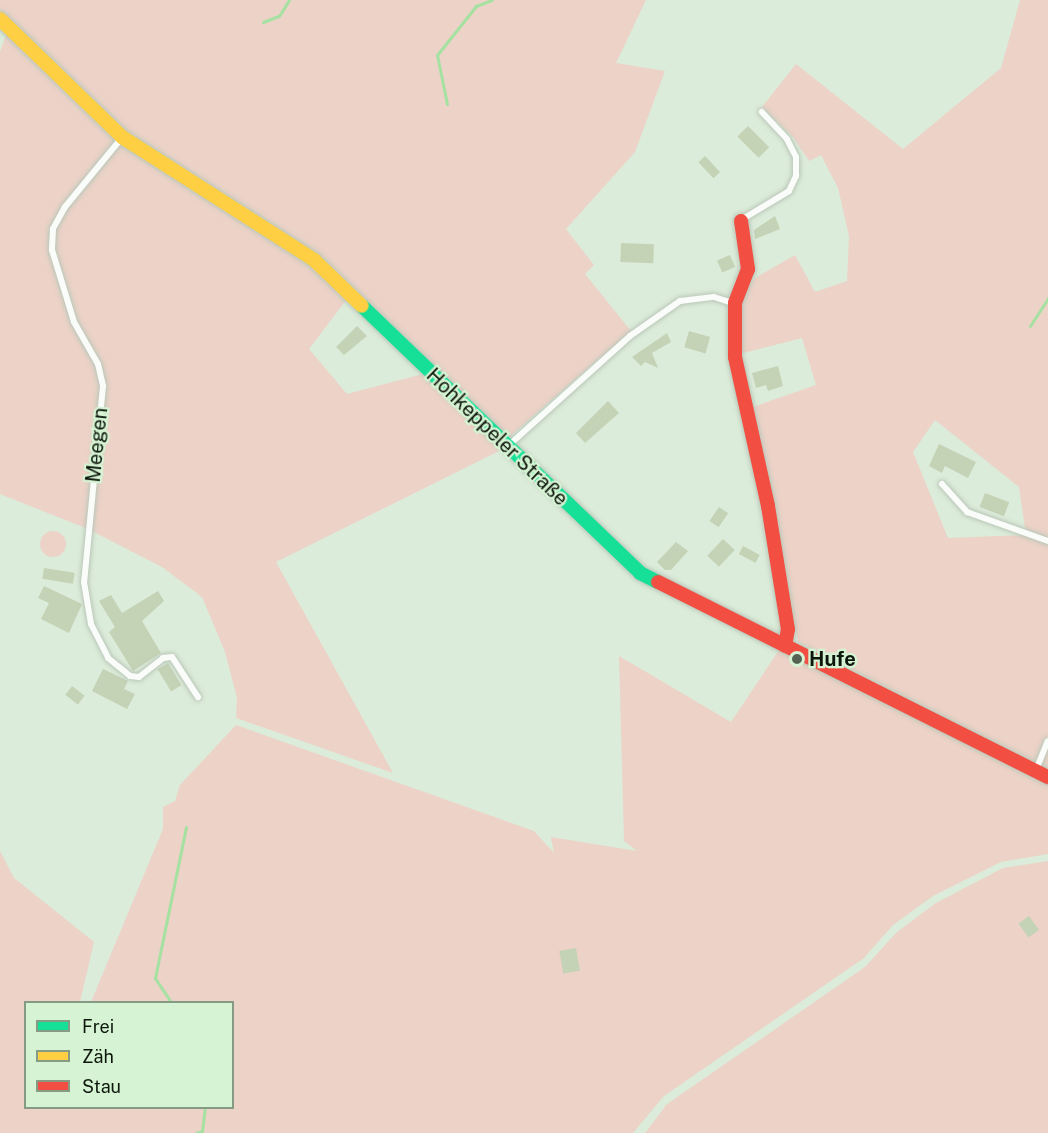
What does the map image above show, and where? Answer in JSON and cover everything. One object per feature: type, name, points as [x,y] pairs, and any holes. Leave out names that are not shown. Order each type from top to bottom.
[{"type":"street","name":"Hohkeppeler Straße","points":[[0,19],[122,137],[314,260],[506,447],[640,573],[1042,774]]},
{"type":"street","points":[[741,220],[748,268],[735,303],[735,357],[768,506],[788,629],[785,646]]},
{"type":"lane","points":[[741,220],[789,190],[796,176],[796,157],[787,139],[762,112]]},
{"type":"lane","name":"Meegen","points":[[122,137],[64,207],[53,229],[52,250],[74,322],[98,364],[103,386],[84,582],[91,624],[108,658],[130,676],[139,677],[163,658],[172,657],[198,697]]},
{"type":"lane","points":[[506,447],[630,336],[680,301],[714,297],[735,303]]},
{"type":"lane","points":[[942,484],[967,512],[1048,541]]},
{"type":"lane","points":[[1042,774],[1048,741]]},
{"type":"shaded area","points":[[0,0],[646,0],[616,63],[665,71],[635,152],[566,229],[594,265],[585,274],[631,331],[508,438],[309,264],[347,299],[309,349],[347,394],[423,374],[501,450],[276,562],[393,773],[236,718],[237,698],[225,652],[202,597],[162,567],[88,529],[0,494],[0,52],[9,26],[0,19]]},
{"type":"shaded area","points":[[1020,0],[1048,0],[1048,770],[798,642],[753,407],[816,385],[802,338],[739,354],[740,300],[755,278],[795,255],[815,292],[847,281],[849,236],[838,188],[821,155],[809,161],[793,137],[762,107],[796,64],[903,149],[1001,68]],"holes":[[[935,420],[1019,487],[1026,535],[948,538],[913,452]]]},
{"type":"shaded area","points":[[53,531],[62,535],[66,544],[62,553],[53,557],[44,553],[40,544],[44,535]]},
{"type":"shaded area","points":[[779,650],[1048,782],[1048,854],[1001,862],[933,896],[893,925],[864,958],[664,1096],[633,1133],[0,1133],[0,851],[14,878],[94,942],[80,1001],[24,1001],[24,1109],[234,1109],[234,1001],[91,1001],[163,829],[163,807],[175,801],[180,785],[236,725],[534,831],[554,853],[551,837],[637,851],[624,841],[619,656],[731,722]]},
{"type":"shaded area","points":[[1048,861],[1048,1133],[645,1133],[667,1104],[865,967],[897,932],[936,903],[1003,868]]},
{"type":"building","points":[[748,126],[769,147],[759,158],[737,137]]},
{"type":"building","points":[[705,156],[720,172],[713,178],[698,162]]},
{"type":"building","points":[[775,216],[780,229],[755,239],[754,230]]},
{"type":"building","points":[[621,243],[654,244],[653,263],[620,262]]},
{"type":"building","points":[[730,255],[735,267],[722,272],[717,260]]},
{"type":"building","points":[[357,326],[367,336],[344,355],[336,347]]},
{"type":"building","points":[[689,331],[710,337],[705,353],[684,347]]},
{"type":"building","points":[[667,333],[671,342],[652,353],[658,368],[645,362],[641,366],[632,357]]},
{"type":"building","points":[[778,366],[783,386],[768,391],[766,385],[756,388],[752,373]]},
{"type":"building","points":[[608,401],[619,413],[585,443],[576,433]]},
{"type":"building","points":[[939,444],[976,462],[968,478],[945,466],[942,473],[929,466]]},
{"type":"building","points":[[985,493],[1009,502],[1004,516],[980,507]]},
{"type":"building","points":[[719,507],[728,513],[719,527],[709,521]]},
{"type":"building","points":[[723,539],[735,550],[719,567],[707,556]]},
{"type":"building","points":[[676,542],[688,551],[671,570],[665,570],[657,562]]},
{"type":"building","points":[[743,546],[760,555],[756,563],[739,554]]},
{"type":"building","points":[[44,568],[75,573],[73,584],[42,579]]},
{"type":"building","points":[[44,586],[82,604],[69,633],[41,619],[49,603],[38,598]]},
{"type":"building","points":[[158,591],[164,601],[142,621],[161,653],[133,671],[109,632],[115,627],[99,601],[111,595],[122,613]]},
{"type":"building","points":[[168,663],[181,685],[171,691],[158,669]]},
{"type":"building","points":[[103,669],[128,681],[124,689],[135,694],[127,709],[92,691]]},
{"type":"building","points":[[72,686],[85,696],[78,705],[65,695]]},
{"type":"building","points":[[1029,916],[1039,930],[1028,937],[1018,924]]},
{"type":"building","points":[[576,948],[580,971],[563,974],[559,951]]},
{"type":"waterway","points":[[263,22],[279,16],[289,0]]},
{"type":"waterway","points":[[447,104],[437,55],[476,6],[492,0]]},
{"type":"waterway","points":[[1030,326],[1048,298]]},
{"type":"waterway","points":[[170,1001],[155,978],[186,827]]},
{"type":"waterway","points":[[196,1133],[202,1131],[205,1109]]},
{"type":"traffic: fast","points":[[362,306],[640,573],[658,582]]},
{"type":"traffic: slow","points":[[0,19],[122,137],[314,260],[362,306]]},
{"type":"traffic: jam","points":[[741,221],[748,269],[735,303],[735,357],[768,506],[788,629],[785,646]]},
{"type":"traffic: jam","points":[[658,582],[1048,777]]},
{"type":"place","name":"Hufe","points":[[797,659]]}]
